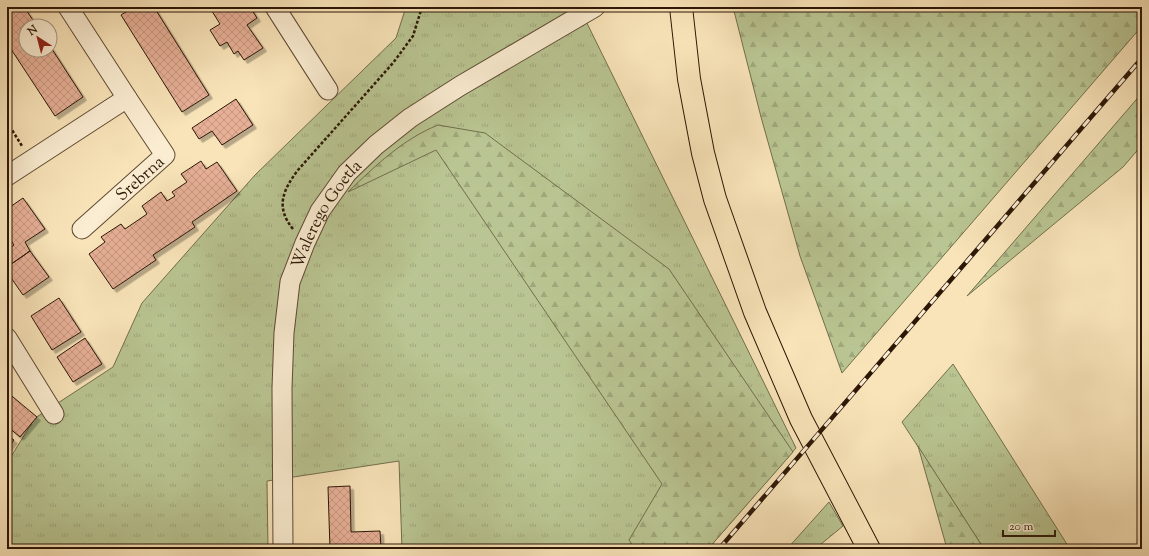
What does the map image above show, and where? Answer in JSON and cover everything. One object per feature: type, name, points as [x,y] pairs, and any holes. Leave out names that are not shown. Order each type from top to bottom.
[{"type":"main road","points":[[681,7],[689,79],[703,153],[715,199],[754,312],[801,419],[869,549]]},
{"type":"street","name":"Srebrna","points":[[68,7],[165,154],[82,230]]},
{"type":"street","points":[[275,7],[328,90]]},
{"type":"street","name":"Walerego Goetla","points":[[283,549],[282,388],[284,333],[290,282],[305,243],[320,211],[347,173],[376,145],[410,118],[460,86],[595,7]]},
{"type":"street","points":[[7,176],[127,98]]},
{"type":"street","points":[[7,338],[54,414]]},
{"type":"path","points":[[305,243],[286,219],[282,202],[287,185],[298,170],[393,63],[413,36],[422,7]]},
{"type":"path","points":[[7,122],[31,160]]},
{"type":"green space","points":[[406,7],[579,7],[796,448],[708,549],[402,549],[399,461],[267,481],[268,549],[7,549],[7,463],[35,418],[113,367],[142,303],[255,175],[396,38]]},
{"type":"green space","points":[[733,7],[1142,7],[1142,26],[842,373],[800,256],[761,117]]},
{"type":"green space","points":[[1142,93],[1142,145],[1123,167],[967,296]]},
{"type":"green space","points":[[438,125],[485,133],[669,269],[793,452],[708,549],[635,549],[629,540],[662,484],[436,150],[348,192],[401,145]]},
{"type":"green space","points":[[953,364],[1070,549],[984,549],[902,422]]},
{"type":"green space","points":[[918,446],[984,549],[948,549]]},
{"type":"green space","points":[[829,502],[843,526],[815,549],[787,549]]},
{"type":"building","points":[[7,7],[24,7],[32,18],[18,18],[18,58],[58,58],[83,97],[55,116],[7,43]]},
{"type":"building","points":[[134,7],[154,7],[209,95],[182,112],[121,15]]},
{"type":"building","points":[[250,7],[257,18],[247,25],[263,48],[244,60],[238,51],[234,54],[227,42],[220,46],[210,30],[220,24],[210,8]]},
{"type":"building","points":[[236,99],[253,125],[222,145],[212,131],[199,139],[192,128]]},
{"type":"building","points":[[201,161],[206,169],[217,162],[237,191],[192,222],[195,227],[153,255],[156,260],[113,289],[89,254],[105,242],[101,237],[121,224],[125,229],[147,214],[142,206],[161,192],[167,201],[175,196],[172,192],[187,182],[181,174]]},
{"type":"building","points":[[23,198],[45,229],[25,242],[30,251],[7,267],[7,250],[14,245],[7,235],[7,209]]},
{"type":"building","points":[[30,251],[49,277],[23,295],[7,272],[7,267]]},
{"type":"building","points":[[59,298],[81,332],[52,350],[31,316]]},
{"type":"building","points":[[85,338],[102,364],[73,382],[57,357]]},
{"type":"building","points":[[7,392],[37,417],[20,437],[7,426]]},
{"type":"building","points":[[7,435],[14,440],[7,449]]},
{"type":"building","points":[[350,486],[351,532],[380,531],[381,549],[330,549],[328,487]]},
{"type":"railway","points":[[719,549],[1142,58]]}]
